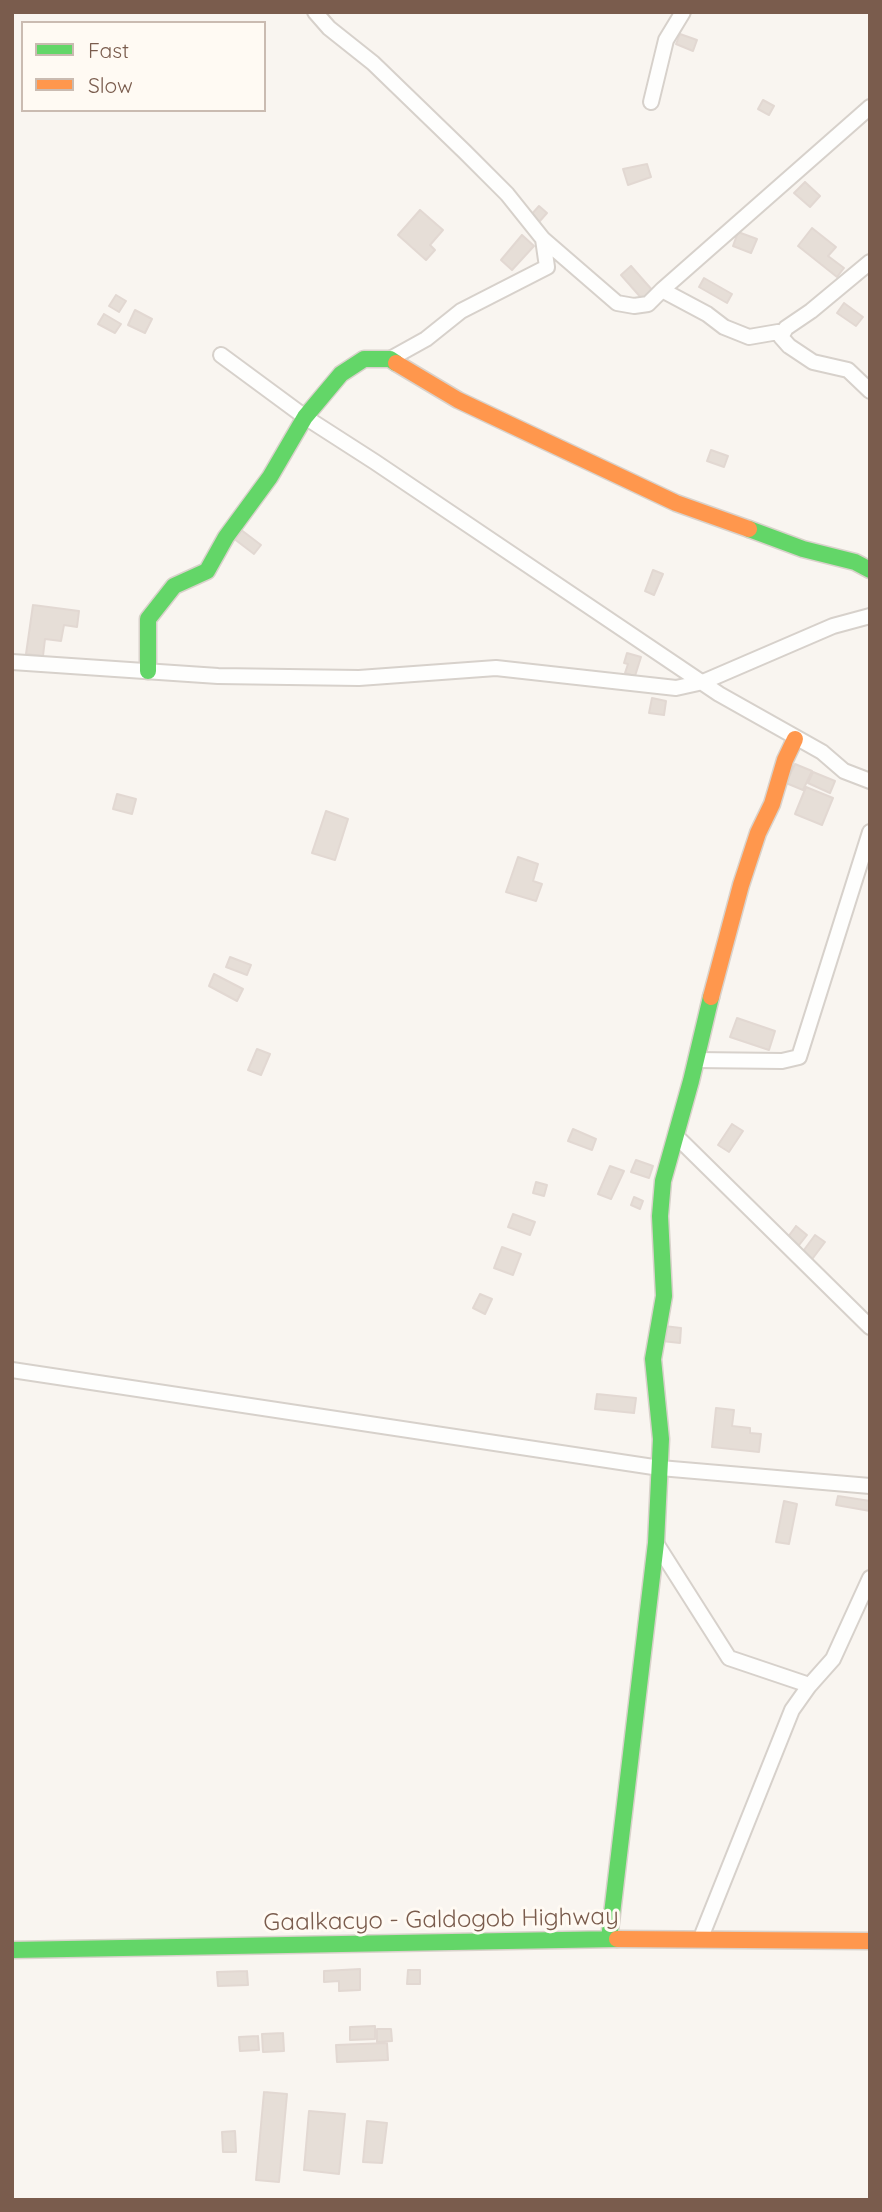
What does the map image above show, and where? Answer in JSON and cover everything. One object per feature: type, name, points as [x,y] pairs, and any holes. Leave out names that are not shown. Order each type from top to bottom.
[{"type":"street","points":[[315,12],[329,28],[373,63],[465,152],[507,194],[543,240],[617,303],[634,306],[648,304],[870,107]]},
{"type":"street","points":[[652,102],[666,40],[683,12]]},
{"type":"street","points":[[148,671],[148,619],[174,586],[207,571],[226,537],[270,477],[305,417],[341,374],[364,359],[390,359],[426,339],[461,311],[547,267],[543,240]]},
{"type":"street","points":[[782,337],[786,328],[870,262]]},
{"type":"street","points":[[662,290],[707,314],[723,327],[749,337],[778,332],[789,346],[813,362],[848,370],[870,391]]},
{"type":"street","points":[[221,355],[305,417],[703,682],[795,739],[822,752],[844,771],[870,781]]},
{"type":"street","points":[[390,359],[458,400],[676,503],[803,549],[855,562],[870,570]]},
{"type":"street","points":[[12,662],[218,676],[359,678],[496,668],[676,688],[703,682],[833,626],[870,616]]},
{"type":"street","points":[[609,1938],[656,1544],[661,1439],[653,1359],[664,1296],[660,1216],[663,1181],[741,885],[758,832],[772,804],[795,739]]},
{"type":"street","points":[[696,1060],[782,1061],[799,1057],[870,832]]},
{"type":"street","points":[[676,1136],[870,1327]]},
{"type":"street","points":[[12,1370],[660,1468],[870,1486]]},
{"type":"street","points":[[656,1544],[729,1658],[809,1685]]},
{"type":"street","points":[[701,1940],[792,1710],[809,1685],[833,1659],[870,1578]]},
{"type":"street","name":"Gaalkacyo - Galdogob Highway","points":[[12,1950],[609,1938],[870,1941]]},
{"type":"building","points":[[680,34],[697,40],[693,51],[676,44]]},
{"type":"building","points":[[763,100],[774,106],[769,115],[758,109]]},
{"type":"building","points":[[647,164],[651,177],[628,185],[623,169]]},
{"type":"building","points":[[805,182],[820,196],[810,207],[794,193]]},
{"type":"building","points":[[539,206],[547,213],[539,222],[531,215]]},
{"type":"building","points":[[420,210],[443,230],[430,245],[435,250],[426,260],[398,235]]},
{"type":"building","points":[[812,228],[836,247],[828,256],[844,268],[837,277],[798,246]]},
{"type":"building","points":[[738,232],[757,239],[751,253],[733,246]]},
{"type":"building","points":[[522,235],[534,246],[512,270],[501,260]]},
{"type":"building","points":[[631,266],[653,291],[643,300],[621,275]]},
{"type":"building","points":[[704,278],[732,294],[727,303],[699,287]]},
{"type":"building","points":[[116,295],[126,301],[119,312],[109,306]]},
{"type":"building","points":[[844,303],[863,317],[856,326],[837,313]]},
{"type":"building","points":[[135,310],[152,319],[145,333],[128,325]]},
{"type":"building","points":[[104,314],[121,324],[115,333],[98,324]]},
{"type":"building","points":[[711,450],[728,456],[724,467],[707,461]]},
{"type":"building","points":[[240,529],[261,545],[254,554],[233,538]]},
{"type":"building","points":[[653,570],[663,574],[654,595],[645,591]]},
{"type":"building","points":[[33,605],[79,611],[77,627],[64,625],[61,641],[45,639],[43,656],[26,654]]},
{"type":"building","points":[[627,653],[641,657],[635,676],[625,673]]},
{"type":"building","points":[[652,698],[666,701],[664,715],[649,713]]},
{"type":"building","points":[[795,764],[812,771],[803,790],[786,783]]},
{"type":"building","points":[[813,772],[835,781],[830,793],[808,783]]},
{"type":"building","points":[[806,787],[833,798],[822,825],[795,814]]},
{"type":"building","points":[[117,794],[136,799],[132,814],[113,809]]},
{"type":"building","points":[[326,811],[348,819],[335,860],[312,853]]},
{"type":"building","points":[[518,857],[538,864],[533,881],[542,884],[536,901],[506,892]]},
{"type":"building","points":[[230,957],[251,965],[247,975],[226,967]]},
{"type":"building","points":[[214,974],[243,989],[237,1001],[209,986]]},
{"type":"building","points":[[737,1018],[775,1031],[769,1050],[730,1037]]},
{"type":"building","points":[[257,1049],[270,1054],[261,1075],[248,1070]]},
{"type":"building","points":[[732,1124],[743,1131],[729,1152],[718,1145]]},
{"type":"building","points":[[573,1129],[596,1139],[592,1150],[568,1141]]},
{"type":"building","points":[[636,1160],[653,1166],[649,1178],[631,1172]]},
{"type":"building","points":[[610,1166],[624,1171],[611,1199],[598,1194]]},
{"type":"building","points":[[536,1182],[547,1185],[544,1196],[533,1193]]},
{"type":"building","points":[[634,1197],[643,1201],[640,1209],[631,1205]]},
{"type":"building","points":[[513,1214],[535,1222],[530,1235],[508,1227]]},
{"type":"building","points":[[796,1226],[807,1235],[796,1249],[785,1241]]},
{"type":"building","points":[[815,1235],[825,1242],[810,1262],[801,1254]]},
{"type":"building","points":[[502,1247],[521,1254],[513,1275],[494,1268]]},
{"type":"building","points":[[480,1294],[492,1299],[485,1314],[473,1308]]},
{"type":"building","points":[[664,1326],[681,1328],[680,1343],[662,1341]]},
{"type":"building","points":[[597,1394],[636,1398],[634,1413],[595,1409]]},
{"type":"building","points":[[716,1408],[734,1410],[732,1426],[750,1428],[750,1433],[761,1434],[759,1452],[712,1447]]},
{"type":"building","points":[[838,1496],[870,1501],[870,1511],[836,1505]]},
{"type":"building","points":[[784,1501],[797,1504],[789,1544],[776,1542]]},
{"type":"building","points":[[360,1969],[360,1990],[339,1991],[339,1981],[324,1982],[324,1971]]},
{"type":"building","points":[[408,1970],[420,1970],[420,1984],[407,1984]]},
{"type":"building","points":[[247,1971],[248,1985],[218,1986],[217,1972]]},
{"type":"building","points":[[375,2026],[375,2039],[350,2040],[350,2027]]},
{"type":"building","points":[[377,2029],[391,2029],[392,2041],[377,2042]]},
{"type":"building","points":[[283,2033],[284,2051],[263,2052],[262,2034]]},
{"type":"building","points":[[258,2036],[259,2050],[240,2051],[239,2037]]},
{"type":"building","points":[[387,2043],[388,2060],[337,2062],[336,2045]]},
{"type":"building","points":[[264,2092],[287,2094],[279,2182],[256,2180]]},
{"type":"building","points":[[309,2111],[345,2114],[339,2174],[304,2170]]},
{"type":"building","points":[[367,2121],[387,2123],[382,2163],[363,2162]]},
{"type":"building","points":[[235,2131],[236,2152],[223,2152],[222,2132]]},
{"type":"traffic: fast","points":[[148,671],[148,619],[174,586],[207,571],[226,537],[270,477],[305,417],[341,374],[364,359],[390,359],[396,363]]},
{"type":"traffic: fast","points":[[749,529],[803,549],[855,562],[870,570]]},
{"type":"traffic: fast","points":[[609,1939],[656,1543],[661,1439],[653,1359],[664,1296],[660,1216],[663,1181],[711,997]]},
{"type":"traffic: fast","points":[[12,1950],[617,1939]]},
{"type":"traffic: slow","points":[[396,363],[458,400],[676,503],[749,529]]},
{"type":"traffic: slow","points":[[711,997],[741,885],[795,739]]},
{"type":"traffic: slow","points":[[617,1939],[870,1941]]}]
